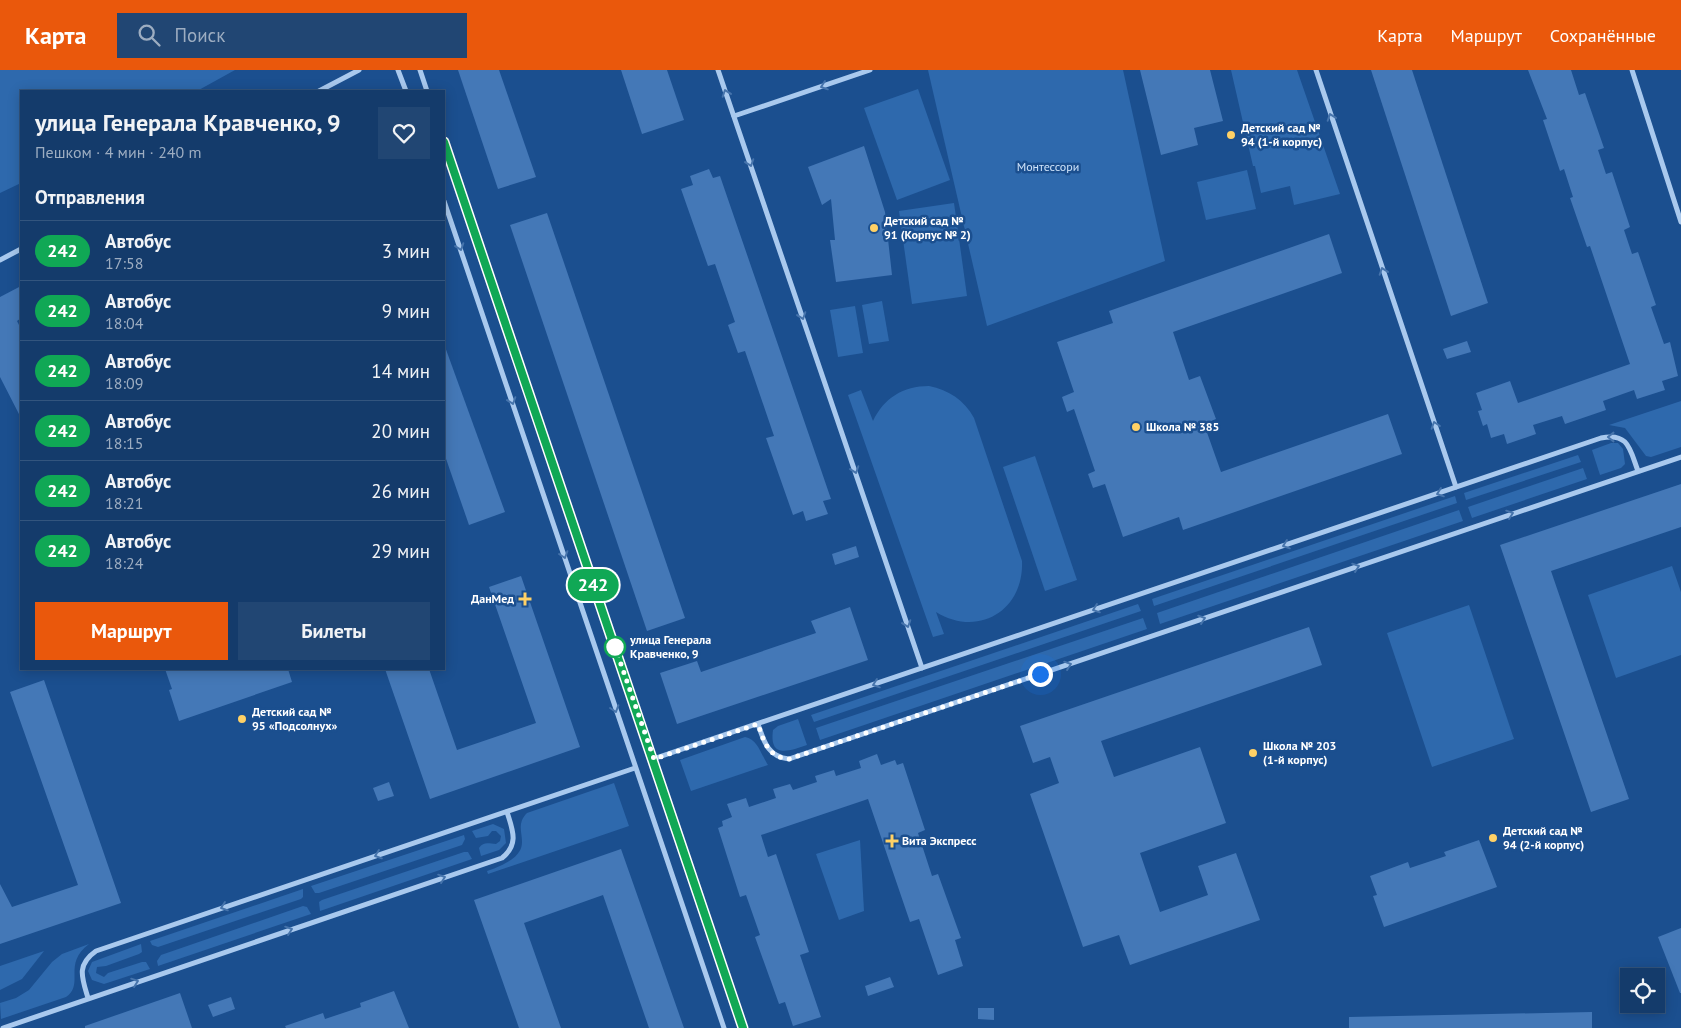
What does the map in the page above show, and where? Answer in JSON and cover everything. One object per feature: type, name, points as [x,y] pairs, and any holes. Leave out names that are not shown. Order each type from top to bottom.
[{"type":"street","points":[[321,90],[359,70]]},
{"type":"street","points":[[398,70],[406,90]]},
{"type":"street","points":[[420,70],[427,90]]},
{"type":"street","points":[[718,70],[922,668]]},
{"type":"street","points":[[734,116],[870,70]]},
{"type":"street","points":[[1316,70],[1456,487]]},
{"type":"street","points":[[1632,70],[1681,222]]},
{"type":"street","points":[[445,145],[654,759],[743,1028]]},
{"type":"street","points":[[445,204],[724,1028]]},
{"type":"street","points":[[0,260],[20,250]]},
{"type":"street","points":[[654,759],[1611,435],[1621,438],[1628,444],[1638,471]]},
{"type":"street","points":[[758,724],[769,751],[778,758],[789,759],[1681,456]]},
{"type":"street","points":[[88,998],[82,968],[86,958],[96,951],[635,768]]},
{"type":"street","points":[[3,1028],[502,858],[510,852],[514,843],[514,833],[507,812]]},
{"type":"green space","points":[[0,70],[235,70],[199,90],[20,90],[20,183],[0,193]]},
{"type":"green space","name":"Монтессори","points":[[928,70],[1123,70],[1165,261],[987,326]]},
{"type":"green space","points":[[1231,70],[1297,70],[1340,194],[1294,205],[1290,186],[1261,193]]},
{"type":"green space","points":[[918,89],[950,180],[897,200],[864,108]]},
{"type":"green space","points":[[1247,170],[1256,209],[1206,220],[1197,182]]},
{"type":"green space","points":[[954,203],[967,296],[912,304],[899,211]]},
{"type":"green space","points":[[882,301],[889,341],[869,344],[862,305]]},
{"type":"green space","points":[[855,306],[863,353],[838,357],[830,310]]},
{"type":"green space","points":[[929,386],[943,390],[961,401],[974,418],[1022,561],[1021,579],[1015,594],[1007,606],[996,615],[982,620],[967,622],[952,619],[936,612],[944,634],[933,637],[848,395],[861,390],[873,421],[877,413],[895,395],[911,388]]},
{"type":"green space","points":[[1681,401],[1681,447],[1651,457],[1646,456],[1625,428],[1609,425]]},
{"type":"green space","points":[[1611,443],[1618,443],[1623,449],[1625,464],[1621,468],[1600,475],[1592,450]]},
{"type":"green space","points":[[1578,455],[1581,462],[1466,500],[1464,493]]},
{"type":"green space","points":[[1035,456],[1077,580],[1045,591],[1003,467]]},
{"type":"green space","points":[[1583,468],[1587,479],[1472,518],[1468,507]]},
{"type":"green space","points":[[1455,496],[1457,503],[1154,606],[1152,599]]},
{"type":"green space","points":[[1459,510],[1463,521],[1160,624],[1157,613]]},
{"type":"green space","points":[[1672,566],[1681,592],[1681,655],[1616,678],[1588,595]]},
{"type":"green space","points":[[1138,604],[1141,611],[814,722],[811,715]]},
{"type":"green space","points":[[1469,605],[1514,739],[1432,767],[1387,633]]},
{"type":"green space","points":[[1143,618],[1147,629],[820,740],[816,728]]},
{"type":"green space","points":[[798,719],[807,745],[787,751],[777,749],[774,745],[773,730],[778,726]]},
{"type":"green space","points":[[745,737],[756,744],[768,765],[691,791],[680,760]]},
{"type":"green space","points":[[614,783],[629,826],[488,874],[487,871],[516,856],[521,849],[522,820],[527,813]]},
{"type":"green space","points":[[493,824],[504,829],[506,843],[499,850],[481,856],[479,848],[483,844],[496,844],[500,841],[501,836],[496,831],[492,831],[488,836],[476,838],[472,831]]},
{"type":"green space","points":[[464,835],[465,839],[462,845],[319,893],[315,893],[311,886]]},
{"type":"green space","points":[[860,840],[864,911],[839,920],[816,854]]},
{"type":"green space","points":[[468,852],[472,859],[320,911],[319,902],[322,900]]},
{"type":"green space","points":[[303,889],[303,897],[301,899],[158,947],[152,945],[150,941]]},
{"type":"green space","points":[[303,906],[307,907],[311,914],[158,966],[157,961],[161,955]]},
{"type":"green space","points":[[89,944],[81,951],[77,959],[74,986],[66,997],[1,1019],[0,1003],[16,998],[29,990],[52,962],[62,954]]},
{"type":"green space","points":[[141,944],[142,952],[139,954],[106,966],[97,967],[96,973],[104,977],[108,973],[142,962],[146,962],[150,969],[104,984],[92,980],[88,971],[92,962]]},
{"type":"green space","points":[[44,951],[22,979],[0,990],[0,966]]},
{"type":"building","points":[[458,70],[499,70],[536,177],[498,189]]},
{"type":"building","points":[[621,70],[667,70],[684,120],[642,134]]},
{"type":"building","points":[[1140,70],[1210,70],[1223,121],[1194,128],[1198,145],[1161,155]]},
{"type":"building","points":[[1371,70],[1412,70],[1488,303],[1451,316]]},
{"type":"building","points":[[1528,70],[1571,70],[1579,95],[1585,93],[1604,148],[1598,150],[1606,174],[1612,172],[1630,227],[1624,230],[1632,254],[1638,252],[1656,305],[1651,307],[1664,344],[1670,342],[1678,376],[1662,381],[1665,390],[1637,399],[1634,390],[1603,401],[1606,410],[1565,424],[1562,416],[1533,425],[1536,434],[1507,444],[1504,434],[1491,438],[1487,424],[1483,426],[1478,411],[1482,410],[1476,393],[1510,381],[1518,403],[1630,364],[1590,246],[1587,247],[1570,198],[1573,197],[1564,169],[1560,171],[1543,120],[1547,119]]},
{"type":"building","points":[[864,146],[885,212],[892,275],[836,282],[830,240],[835,240],[831,199],[822,205],[808,167]]},
{"type":"building","points":[[709,169],[713,178],[720,176],[831,499],[823,501],[828,514],[806,521],[803,511],[793,515],[766,438],[774,436],[745,351],[738,353],[728,325],[735,322],[715,264],[708,266],[681,189],[693,185],[690,176]]},
{"type":"building","points":[[547,213],[685,618],[647,631],[510,225]]},
{"type":"building","points":[[1329,234],[1342,273],[1173,332],[1189,380],[1200,376],[1216,419],[1204,424],[1221,472],[1388,414],[1402,454],[1183,530],[1179,517],[1123,537],[1105,484],[1093,488],[1088,474],[1095,471],[1074,409],[1067,412],[1062,397],[1074,392],[1057,342],[1113,323],[1109,311]]},
{"type":"building","points":[[20,287],[20,319],[17,321],[20,327],[20,416],[0,377],[0,297]]},
{"type":"building","points":[[1467,341],[1471,352],[1447,359],[1443,349]]},
{"type":"building","points":[[445,347],[505,512],[469,525],[445,456]]},
{"type":"building","points":[[1681,484],[1681,527],[1551,571],[1629,799],[1591,812],[1500,545]]},
{"type":"building","points":[[856,546],[859,557],[835,565],[832,554]]},
{"type":"building","points":[[521,576],[580,747],[430,799],[385,670],[429,670],[457,750],[536,723],[489,587]]},
{"type":"building","points":[[850,607],[868,660],[677,724],[660,673],[697,661],[701,672],[816,633],[811,621]]},
{"type":"building","points":[[1309,627],[1322,665],[1101,741],[1114,777],[1200,747],[1226,823],[1140,853],[1160,912],[1208,895],[1198,866],[1236,853],[1260,920],[1130,965],[1119,935],[1083,947],[1030,794],[1059,783],[1050,757],[1033,763],[1020,726]]},
{"type":"building","points":[[165,670],[288,670],[292,682],[179,721],[169,690],[172,689]]},
{"type":"building","points":[[44,680],[121,903],[0,944],[0,884],[12,907],[78,885],[10,692]]},
{"type":"building","points":[[877,754],[881,765],[895,760],[897,765],[903,763],[925,830],[918,833],[932,876],[938,874],[961,938],[955,940],[963,966],[938,975],[919,919],[910,922],[868,799],[761,835],[768,857],[776,854],[809,952],[800,955],[821,1017],[793,1026],[785,1002],[779,1004],[755,937],[760,935],[746,895],[740,897],[718,828],[723,826],[722,821],[732,817],[727,804],[746,798],[749,807],[776,798],[773,789],[790,784],[793,790],[817,782],[815,776],[834,770],[836,776],[861,768],[859,761]]},
{"type":"building","points":[[389,782],[394,796],[378,801],[373,788]]},
{"type":"building","points":[[1479,840],[1497,887],[1384,927],[1373,896],[1377,895],[1370,876],[1408,862],[1410,868],[1446,856],[1444,852]]},
{"type":"building","points":[[621,849],[684,1028],[649,1028],[603,895],[524,923],[561,1028],[519,1028],[474,900]]},
{"type":"building","points":[[1681,928],[1681,993],[1680,993],[1658,937]]},
{"type":"building","points":[[890,977],[894,987],[868,996],[865,986]]},
{"type":"building","points":[[394,991],[409,1028],[286,1028],[285,1026],[323,1013],[325,1019],[361,1007],[360,1003]]},
{"type":"building","points":[[180,993],[192,1028],[85,1028],[85,1026]]},
{"type":"building","points":[[231,997],[235,1009],[213,1017],[208,1005]]},
{"type":"building","points":[[978,1008],[994,1008],[994,1020],[978,1019]]},
{"type":"building","points":[[1592,1012],[1592,1028],[1349,1028],[1349,1017]]},
{"type":"bus line","name":"242","points":[[445,145],[743,1028]]},
{"type":"place","name":"Детский сад № 94 (1-й корпус)","points":[[1231,135]]},
{"type":"place","name":"Детский сад № 91 (Корпус № 2)","points":[[874,228]]},
{"type":"place","name":"Школа № 385","points":[[1136,427]]},
{"type":"place","name":"ДанМед","points":[[525,599]]},
{"type":"place","name":"улица Генерала Кравченко, 9","points":[[615,647]]},
{"type":"place","name":"Детский сад № 95 «Подсолнух»","points":[[242,719]]},
{"type":"place","name":"Школа № 203 (1-й корпус)","points":[[1253,753]]},
{"type":"place","name":"Детский сад № 94 (2-й корпус)","points":[[1493,838]]},
{"type":"place","name":"Вита Экспресс","points":[[892,841]]},
{"type":"route","points":[[615,647],[654,759],[758,724],[769,751],[778,758],[789,759],[1040,674]]}]
